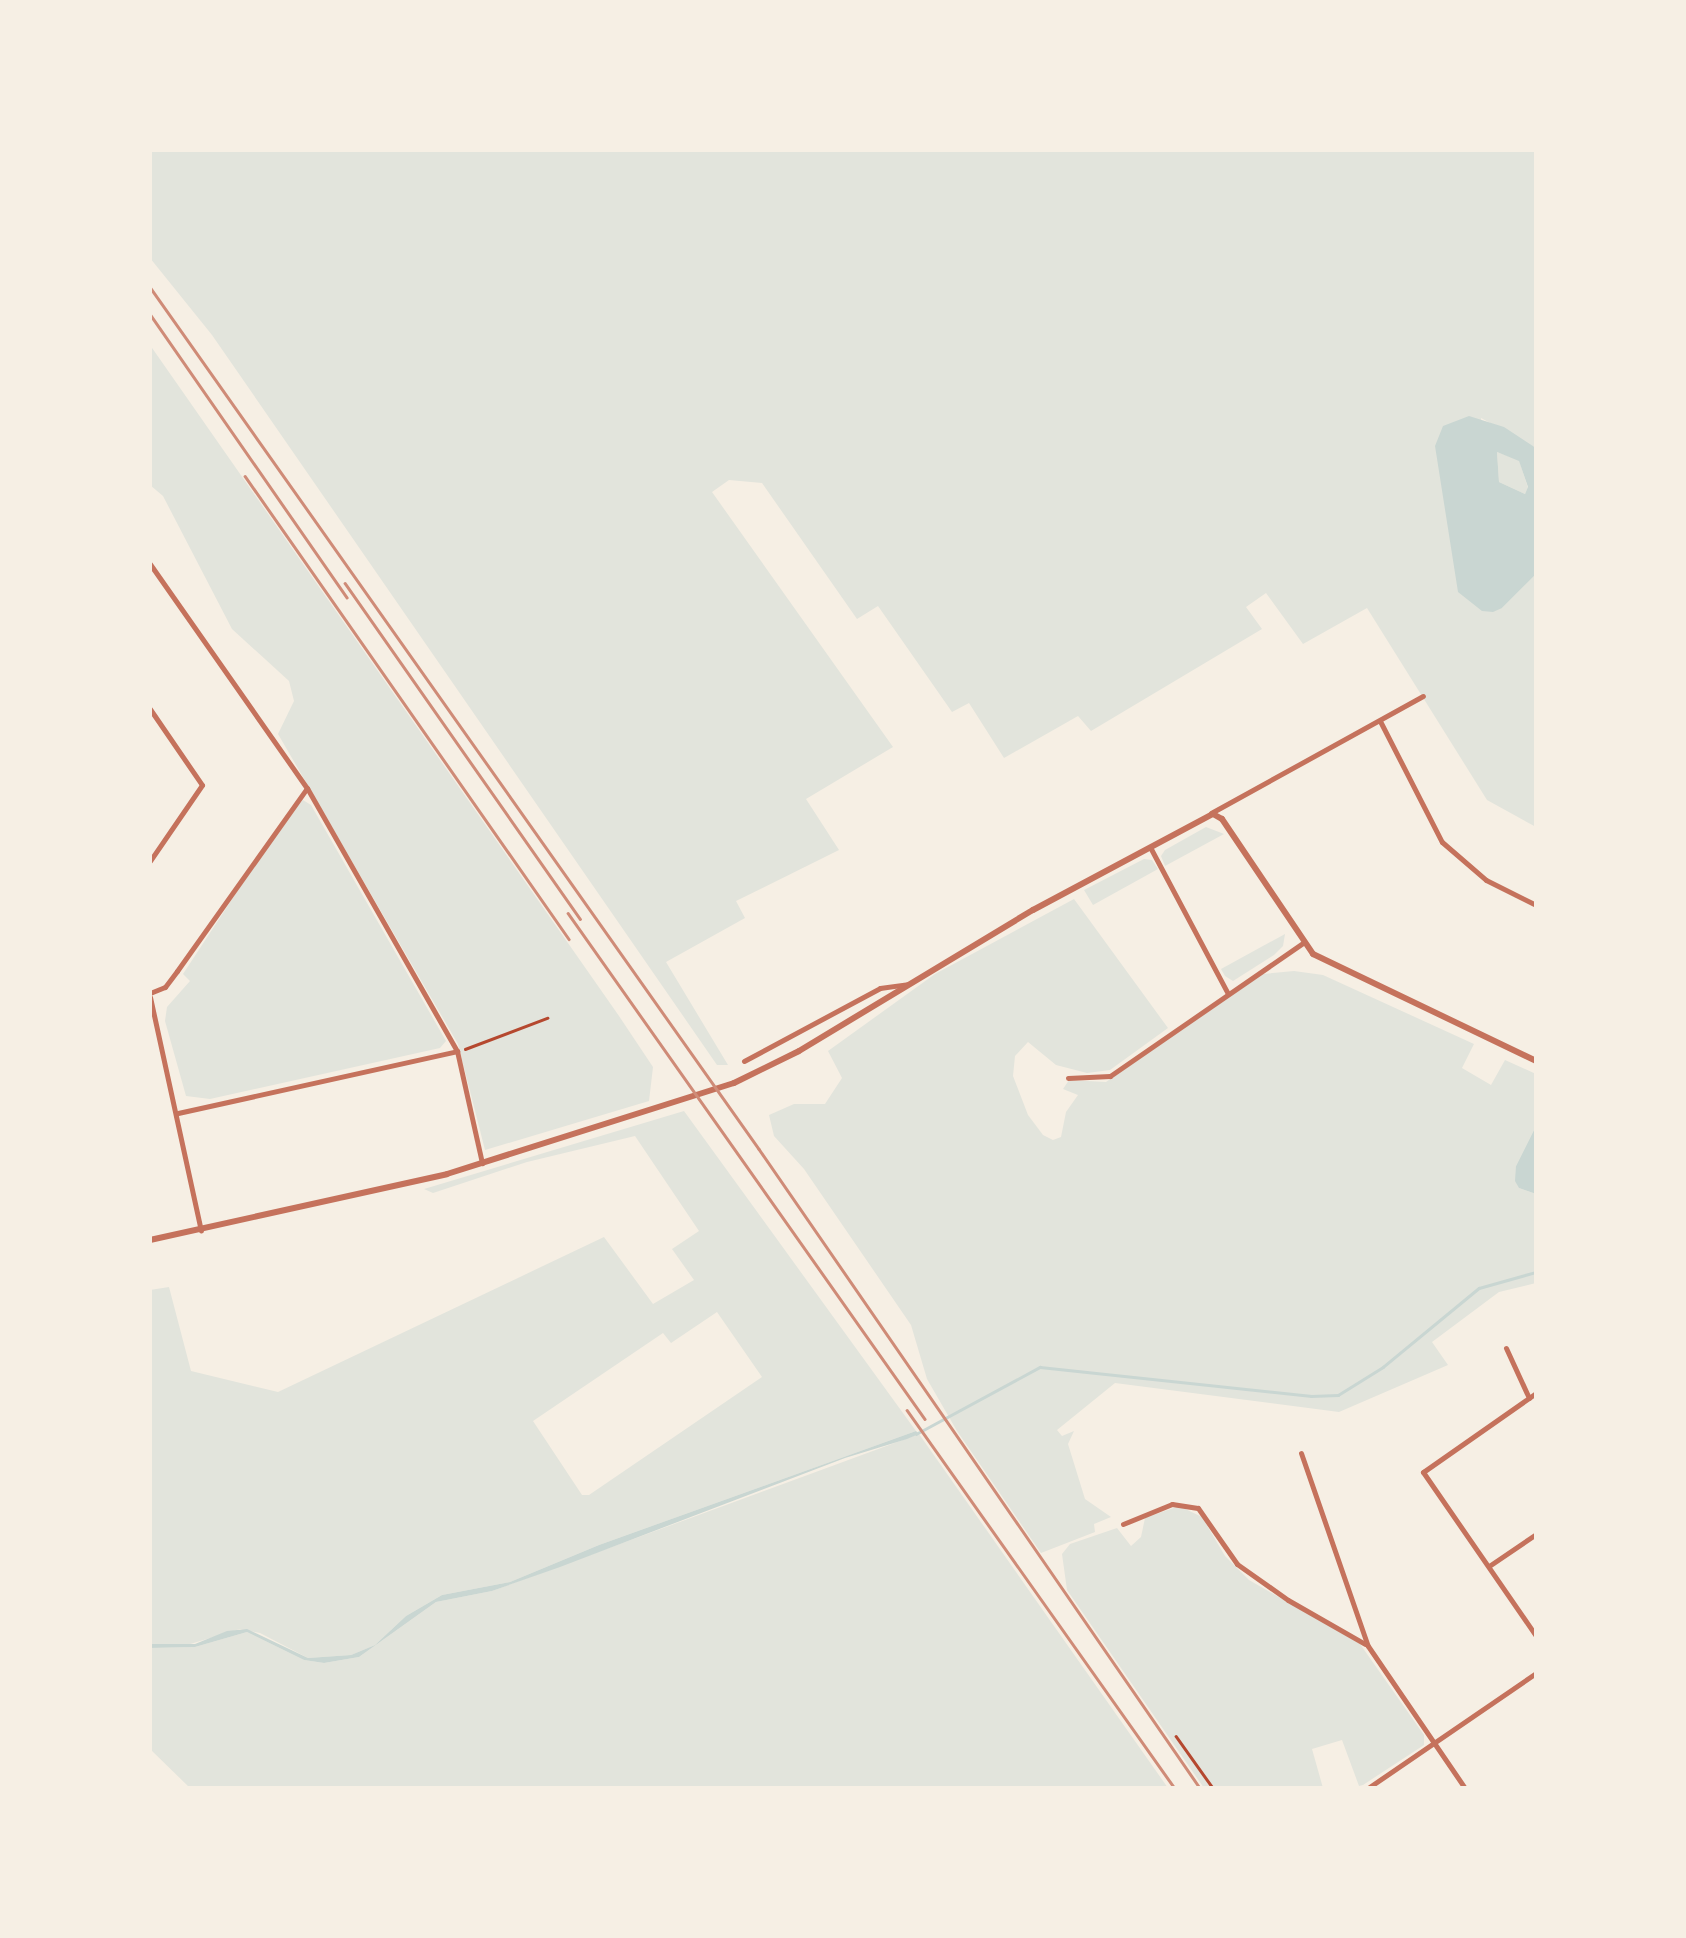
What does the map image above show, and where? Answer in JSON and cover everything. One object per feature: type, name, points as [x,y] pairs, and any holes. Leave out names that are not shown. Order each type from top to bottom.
[{"type":"street","points":[[150,564],[307,788],[456,1051],[482,1163]]},
{"type":"street","points":[[150,1240],[482,1163],[734,1083],[826,1036],[908,984],[1423,696]]},
{"type":"street","points":[[150,709],[202,784],[151,855]]},
{"type":"street","points":[[1380,721],[1442,842],[1486,880],[1536,905]]},
{"type":"street","points":[[201,1230],[150,995],[165,986],[307,788]]},
{"type":"street","points":[[1208,815],[1222,818],[1303,943],[1335,967],[1536,1061]]},
{"type":"street","points":[[1150,847],[1228,994]]},
{"type":"street","points":[[1068,1078],[1110,1076],[1303,943]]},
{"type":"street","points":[[744,1061],[880,988],[908,984]]},
{"type":"street","points":[[178,1113],[456,1051]]},
{"type":"street","points":[[1506,1348],[1533,1396],[1424,1472],[1536,1636]]},
{"type":"street","points":[[1300,1453],[1368,1646],[1466,1788]]},
{"type":"street","points":[[1123,1524],[1172,1504],[1198,1508],[1237,1564],[1317,1618],[1368,1646]]},
{"type":"street","points":[[1489,1566],[1536,1534]]},
{"type":"street","points":[[1368,1788],[1536,1673]]},
{"type":"street","points":[[1384,1777],[1391,1788]]},
{"type":"path","points":[[456,1051],[547,1018]]},
{"type":"path","points":[[1176,1736],[1212,1788]]},
{"type":"shaded area","points":[[150,150],[1536,150],[1536,448],[1481,418],[1502,608],[1536,574],[1536,827],[1487,800],[1367,608],[1303,644],[1266,593],[1246,607],[1262,629],[1091,731],[1078,716],[1004,758],[969,703],[952,712],[878,606],[857,619],[762,483],[729,480],[712,492],[893,747],[806,799],[839,850],[736,901],[745,918],[666,962],[728,1065],[717,1065],[212,335],[150,258]]},
{"type":"shaded area","points":[[150,345],[653,1067],[649,1101],[485,1150],[458,1044],[278,734],[294,701],[289,681],[232,629],[163,496],[150,485]]},
{"type":"shaded area","points":[[1469,416],[1504,427],[1536,448],[1536,574],[1493,612],[1482,611],[1458,592],[1435,446],[1443,426]],"holes":[[[1497,452],[1519,461],[1528,487],[1525,494],[1499,482]]]},
{"type":"shaded area","points":[[1497,452],[1519,460],[1528,488],[1525,494],[1499,482]]},
{"type":"shaded area","points":[[303,800],[311,805],[446,1041],[440,1048],[210,1099],[186,1096],[165,1021],[167,1007],[190,981],[183,974],[284,820]]},
{"type":"shaded area","points":[[1206,827],[1224,834],[1165,866],[1161,856],[1165,850]]},
{"type":"shaded area","points":[[1144,859],[1152,860],[1158,869],[1093,905],[1084,890]]},
{"type":"shaded area","points":[[1074,899],[1168,1028],[1110,1070],[1087,1073],[1056,1065],[1028,1042],[1015,1056],[1013,1076],[1028,1115],[1043,1135],[1053,1140],[1061,1137],[1066,1112],[1078,1095],[1063,1089],[1069,1080],[1106,1082],[1263,974],[1294,971],[1323,975],[1474,1044],[1462,1068],[1491,1085],[1505,1060],[1536,1074],[1536,1126],[1516,1166],[1519,1188],[1536,1194],[1536,1283],[1499,1292],[1432,1342],[1448,1365],[1339,1412],[1115,1383],[1057,1430],[1062,1436],[1074,1431],[1068,1444],[1085,1499],[1111,1517],[1094,1524],[1095,1532],[1041,1553],[957,1431],[927,1379],[911,1325],[804,1169],[774,1136],[769,1115],[794,1104],[825,1104],[842,1078],[828,1051],[935,974]]},
{"type":"shaded area","points":[[1285,934],[1283,946],[1274,955],[1233,981],[1225,976],[1221,969]]},
{"type":"shaded area","points":[[684,1111],[916,1431],[599,1545],[510,1582],[442,1595],[406,1616],[375,1645],[351,1655],[308,1658],[260,1633],[240,1629],[187,1645],[150,1644],[150,1290],[169,1287],[191,1371],[278,1392],[604,1237],[653,1304],[694,1280],[672,1249],[699,1231],[635,1136],[527,1162],[433,1193],[424,1189]],"holes":[[[717,1312],[762,1377],[589,1495],[582,1495],[533,1421],[663,1333],[671,1343]]]},
{"type":"shaded area","points":[[1536,1126],[1536,1194],[1519,1188],[1515,1181],[1516,1166]]},
{"type":"shaded area","points":[[916,1431],[919,1434],[907,1439],[845,1458],[560,1567],[492,1591],[436,1602],[359,1657],[324,1663],[304,1660],[247,1632],[195,1647],[150,1648],[150,1644],[195,1644],[227,1631],[247,1629],[308,1658],[351,1655],[375,1645],[406,1616],[442,1595],[510,1582],[599,1545]]},
{"type":"shaded area","points":[[919,1434],[1168,1788],[190,1788],[150,1749],[150,1648],[195,1647],[247,1632],[304,1660],[324,1663],[359,1657],[436,1602],[492,1591]]},
{"type":"shaded area","points":[[1179,1506],[1202,1517],[1225,1556],[1249,1580],[1360,1644],[1424,1735],[1424,1745],[1359,1786],[1342,1740],[1312,1749],[1323,1788],[1204,1788],[1067,1590],[1062,1554],[1070,1544],[1117,1528],[1131,1546],[1141,1537],[1145,1518]]},
{"type":"waterway","points":[[916,1434],[1040,1367],[1311,1396],[1338,1395],[1383,1367],[1479,1288],[1536,1272]]},
{"type":"railway","points":[[150,287],[759,1149],[1200,1788]]},
{"type":"railway","points":[[150,314],[347,597]]},
{"type":"railway","points":[[245,476],[569,939]]},
{"type":"railway","points":[[345,583],[580,919]]},
{"type":"railway","points":[[568,913],[925,1419]]},
{"type":"railway","points":[[907,1410],[1175,1788]]}]
